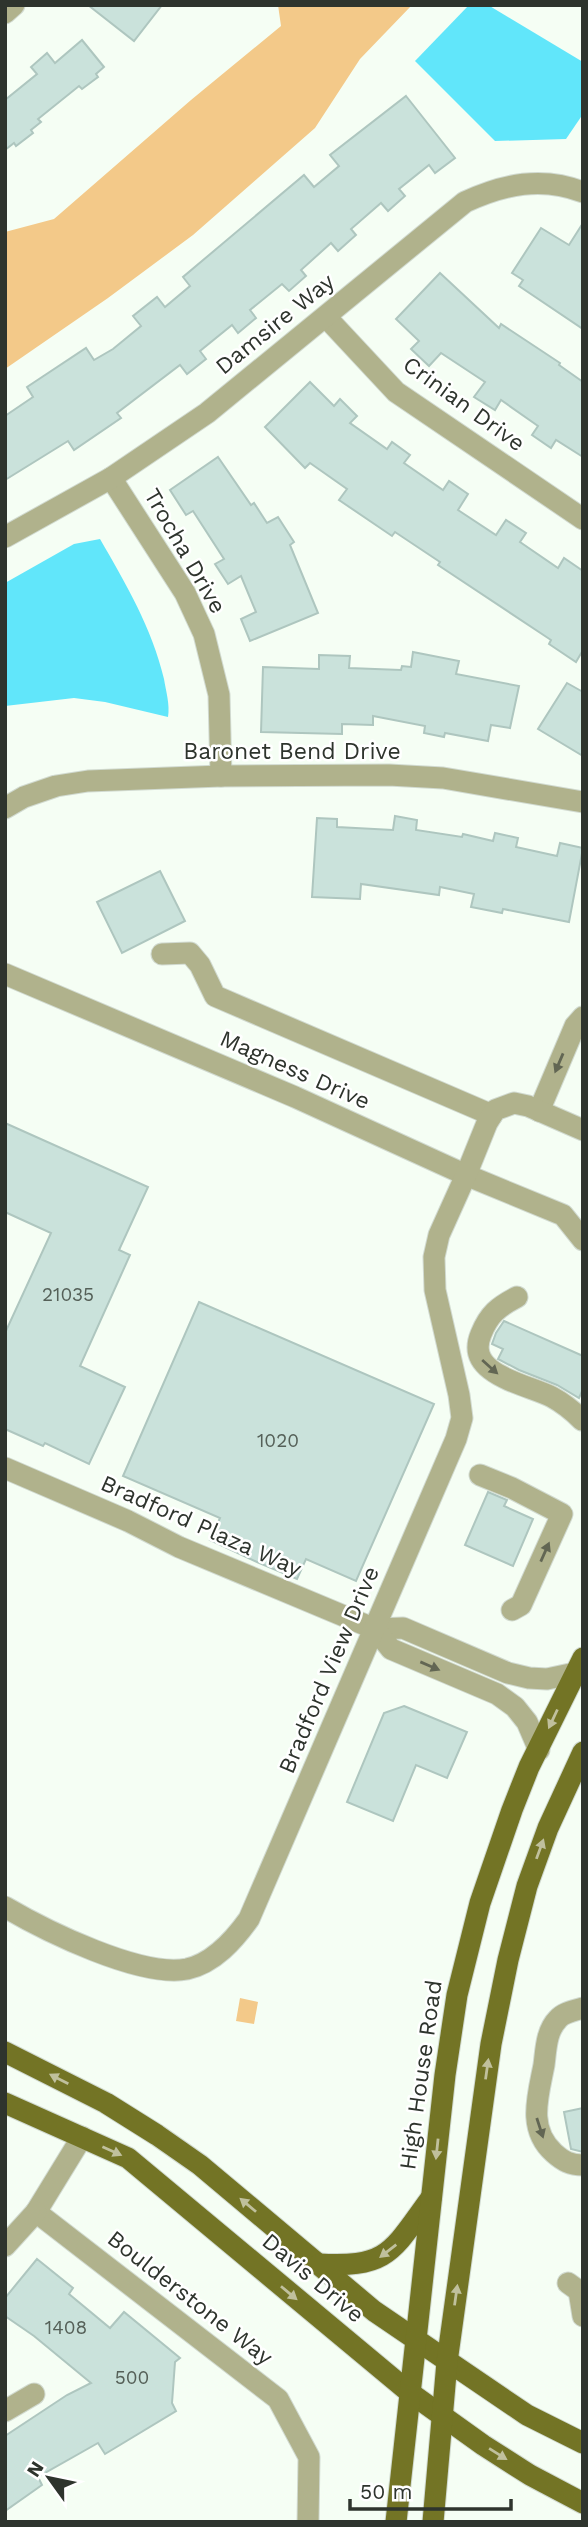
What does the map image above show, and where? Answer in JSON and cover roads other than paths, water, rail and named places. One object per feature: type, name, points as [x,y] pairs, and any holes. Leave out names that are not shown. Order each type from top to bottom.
[{"type":"main road","name":"High House Road","points":[[396,2522],[445,2075],[467,1947],[495,1856],[525,1776],[579,1665]]},
{"type":"main road","points":[[433,2522],[447,2362],[491,2044],[527,1886],[548,1828],[583,1752]]},
{"type":"main road","name":"Davis Drive","points":[[5,2052],[106,2103],[157,2135],[200,2165],[374,2311],[527,2415],[583,2443]]},
{"type":"main road","name":"Davis Drive","points":[[5,2103],[128,2158],[409,2392],[530,2475],[583,2503]]},
{"type":"main road","points":[[319,2264],[348,2266],[373,2262],[396,2246],[431,2198]]},
{"type":"street","points":[[5,13],[14,5]]},
{"type":"street","name":"Damsire Way","points":[[5,537],[111,478],[207,413],[465,202],[499,188],[517,184],[560,184],[583,192]]},
{"type":"street","name":"Crinian Drive","points":[[326,317],[396,392],[583,519]]},
{"type":"street","name":"Trocha Drive","points":[[111,478],[185,593],[204,634],[219,695],[221,776]]},
{"type":"street","name":"Baronet Bend Drive","points":[[5,808],[24,797],[56,786],[88,781],[221,776],[389,775],[443,778],[583,802]]},
{"type":"street","points":[[162,954],[190,953],[200,965],[215,996],[492,1115],[514,1103],[528,1105],[583,1130]]},
{"type":"street","name":"Magness Drive","points":[[5,974],[295,1097],[466,1175],[573,1214],[583,1240]]},
{"type":"street","points":[[540,1111],[575,1026],[583,1017]]},
{"type":"street","name":"Bradford View Drive","points":[[5,1908],[87,1947],[143,1967],[166,1970],[188,1969],[221,1951],[249,1919],[456,1439],[462,1418],[435,1290],[434,1257],[439,1235],[492,1115]]},
{"type":"street","points":[[517,1297],[499,1306],[488,1317],[478,1341],[480,1356],[485,1366],[494,1373],[551,1397],[582,1420]]},
{"type":"street","name":"Bradford Plaza Way","points":[[5,1468],[128,1521],[179,1547],[375,1629],[402,1628],[508,1673],[529,1678],[547,1679],[579,1665]]},
{"type":"street","points":[[480,1475],[562,1514],[521,1605],[512,1610]]},
{"type":"street","name":"Bradford Plaza Way","points":[[375,1629],[391,1649],[497,1695],[515,1707],[527,1722],[539,1750]]},
{"type":"street","points":[[583,2008],[565,2013],[556,2020],[549,2032],[536,2109],[536,2125],[547,2147],[562,2160],[583,2165]]},
{"type":"street","points":[[5,2246],[36,2212],[82,2137]]},
{"type":"street","name":"Boulderstone Way","points":[[36,2212],[278,2399],[309,2458],[308,2522]]},
{"type":"street","points":[[568,2283],[579,2291],[583,2316]]},
{"type":"street","points":[[5,2411],[34,2394]]},
{"type":"water","points":[[469,5],[488,5],[583,62],[583,114],[566,139],[495,141],[415,61]]},
{"type":"water","points":[[100,539],[129,590],[153,642],[164,679],[168,717],[105,702],[74,698],[5,706],[5,583],[74,544]]}]
